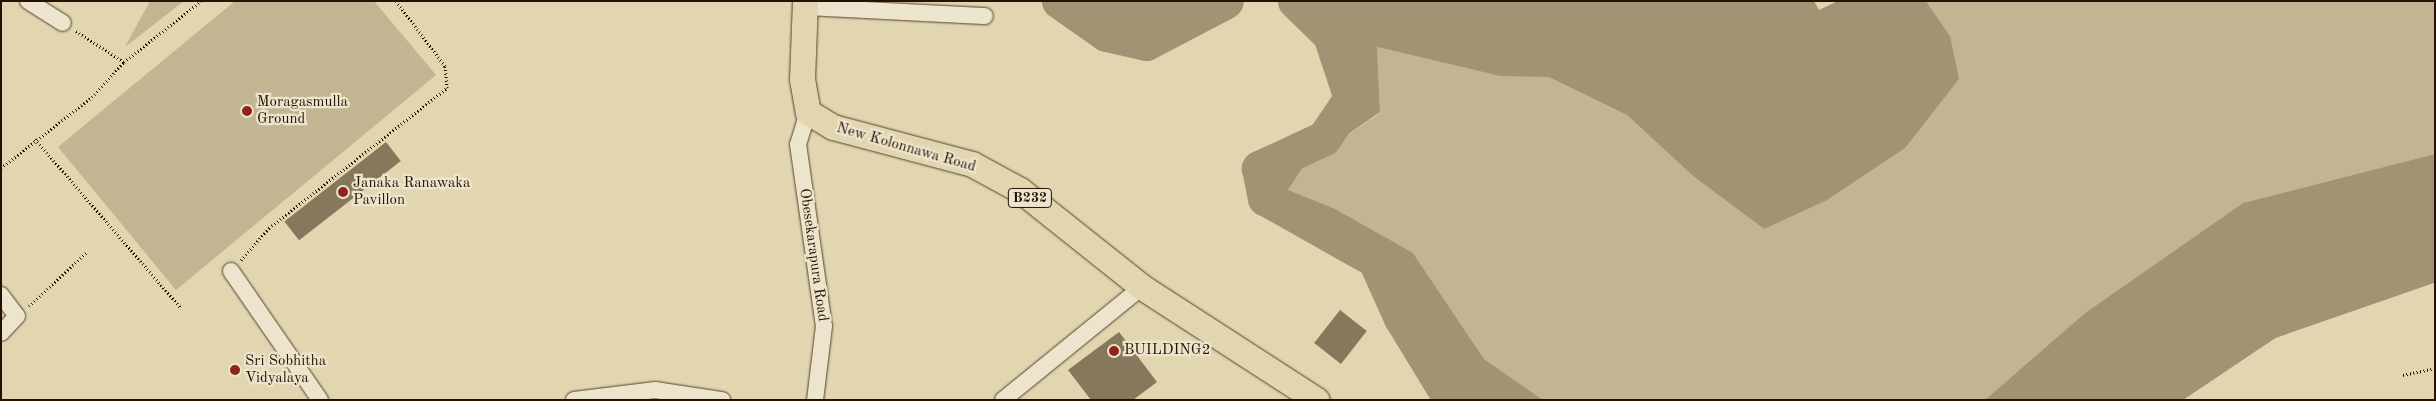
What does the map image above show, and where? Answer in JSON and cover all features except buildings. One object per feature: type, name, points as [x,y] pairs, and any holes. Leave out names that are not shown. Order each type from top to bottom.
[{"type":"main road","points":[[805,4],[802,79],[808,112]]},
{"type":"main road","name":"New Kolonnawa Road","points":[[808,112],[833,127],[972,164],[1020,190],[1142,287],[1317,400]]},
{"type":"street","points":[[28,1],[63,23]]},
{"type":"street","points":[[805,4],[984,16]]},
{"type":"street","name":"Obesekarapura Road","points":[[808,112],[798,144],[824,326],[815,400]]},
{"type":"street","points":[[231,272],[320,400]]},
{"type":"street","points":[[1003,400],[1142,287]]},
{"type":"street","points":[[1,295],[17,316],[1,333]]},
{"type":"street","points":[[574,400],[655,390],[722,400]]},
{"type":"path","points":[[1,168],[35,139],[92,97],[124,62],[201,1]]},
{"type":"path","points":[[231,272],[269,228],[448,88],[445,66],[396,1]]},
{"type":"path","points":[[63,23],[124,62]]},
{"type":"path","points":[[35,139],[181,308]]},
{"type":"path","points":[[17,316],[87,252]]},
{"type":"path","points":[[2403,375],[2435,368]]},
{"type":"shaded area","points":[[150,1],[184,1],[125,47]]},
{"type":"shaded area","name":"Moragasmulla Ground","points":[[235,1],[374,1],[436,75],[176,290],[58,147]]},
{"type":"shaded area","points":[[1059,1],[1226,1],[1146,43],[1106,34]]},
{"type":"shaded area","points":[[1295,1],[1814,1],[1819,10],[1838,1],[1926,1],[1950,36],[1959,79],[1905,148],[1827,200],[1764,229],[1693,176],[1627,115],[1549,77],[1500,76],[1377,47],[1380,112],[1305,164],[1288,190],[1335,209],[1413,253],[1484,359],[1543,400],[1451,400],[1401,318],[1375,260],[1265,198],[1259,168],[1324,138],[1351,98],[1330,35]]},
{"type":"shaded area","points":[[1926,1],[2435,1],[2435,154],[2243,203],[2085,313],[1985,400],[1543,400],[1484,359],[1413,253],[1288,190],[1305,164],[1380,113],[1377,47],[1500,76],[1548,76],[1627,115],[1693,176],[1764,229],[1950,36]]},
{"type":"shaded area","points":[[2435,154],[2435,272],[2271,329],[2165,400],[1985,400],[2085,313],[2243,203]]},
{"type":"waterway","points":[[1059,1],[1106,34],[1146,43],[1226,1]]},
{"type":"waterway","points":[[1295,1],[1330,35],[1351,98],[1324,138],[1259,168],[1265,198],[1375,260],[1401,318],[1451,400]]},
{"type":"waterway","points":[[2165,400],[2271,329],[2435,272]]},
{"type":"place","name":"Moragasmulla Ground","points":[[247,111]]},
{"type":"place","name":"Janaka Ranawaka Pavillon","points":[[343,192]]},
{"type":"place","name":"BUILDING2","points":[[1114,351]]},
{"type":"place","name":"Sri Sobhitha Vidyalaya","points":[[235,370]]}]
